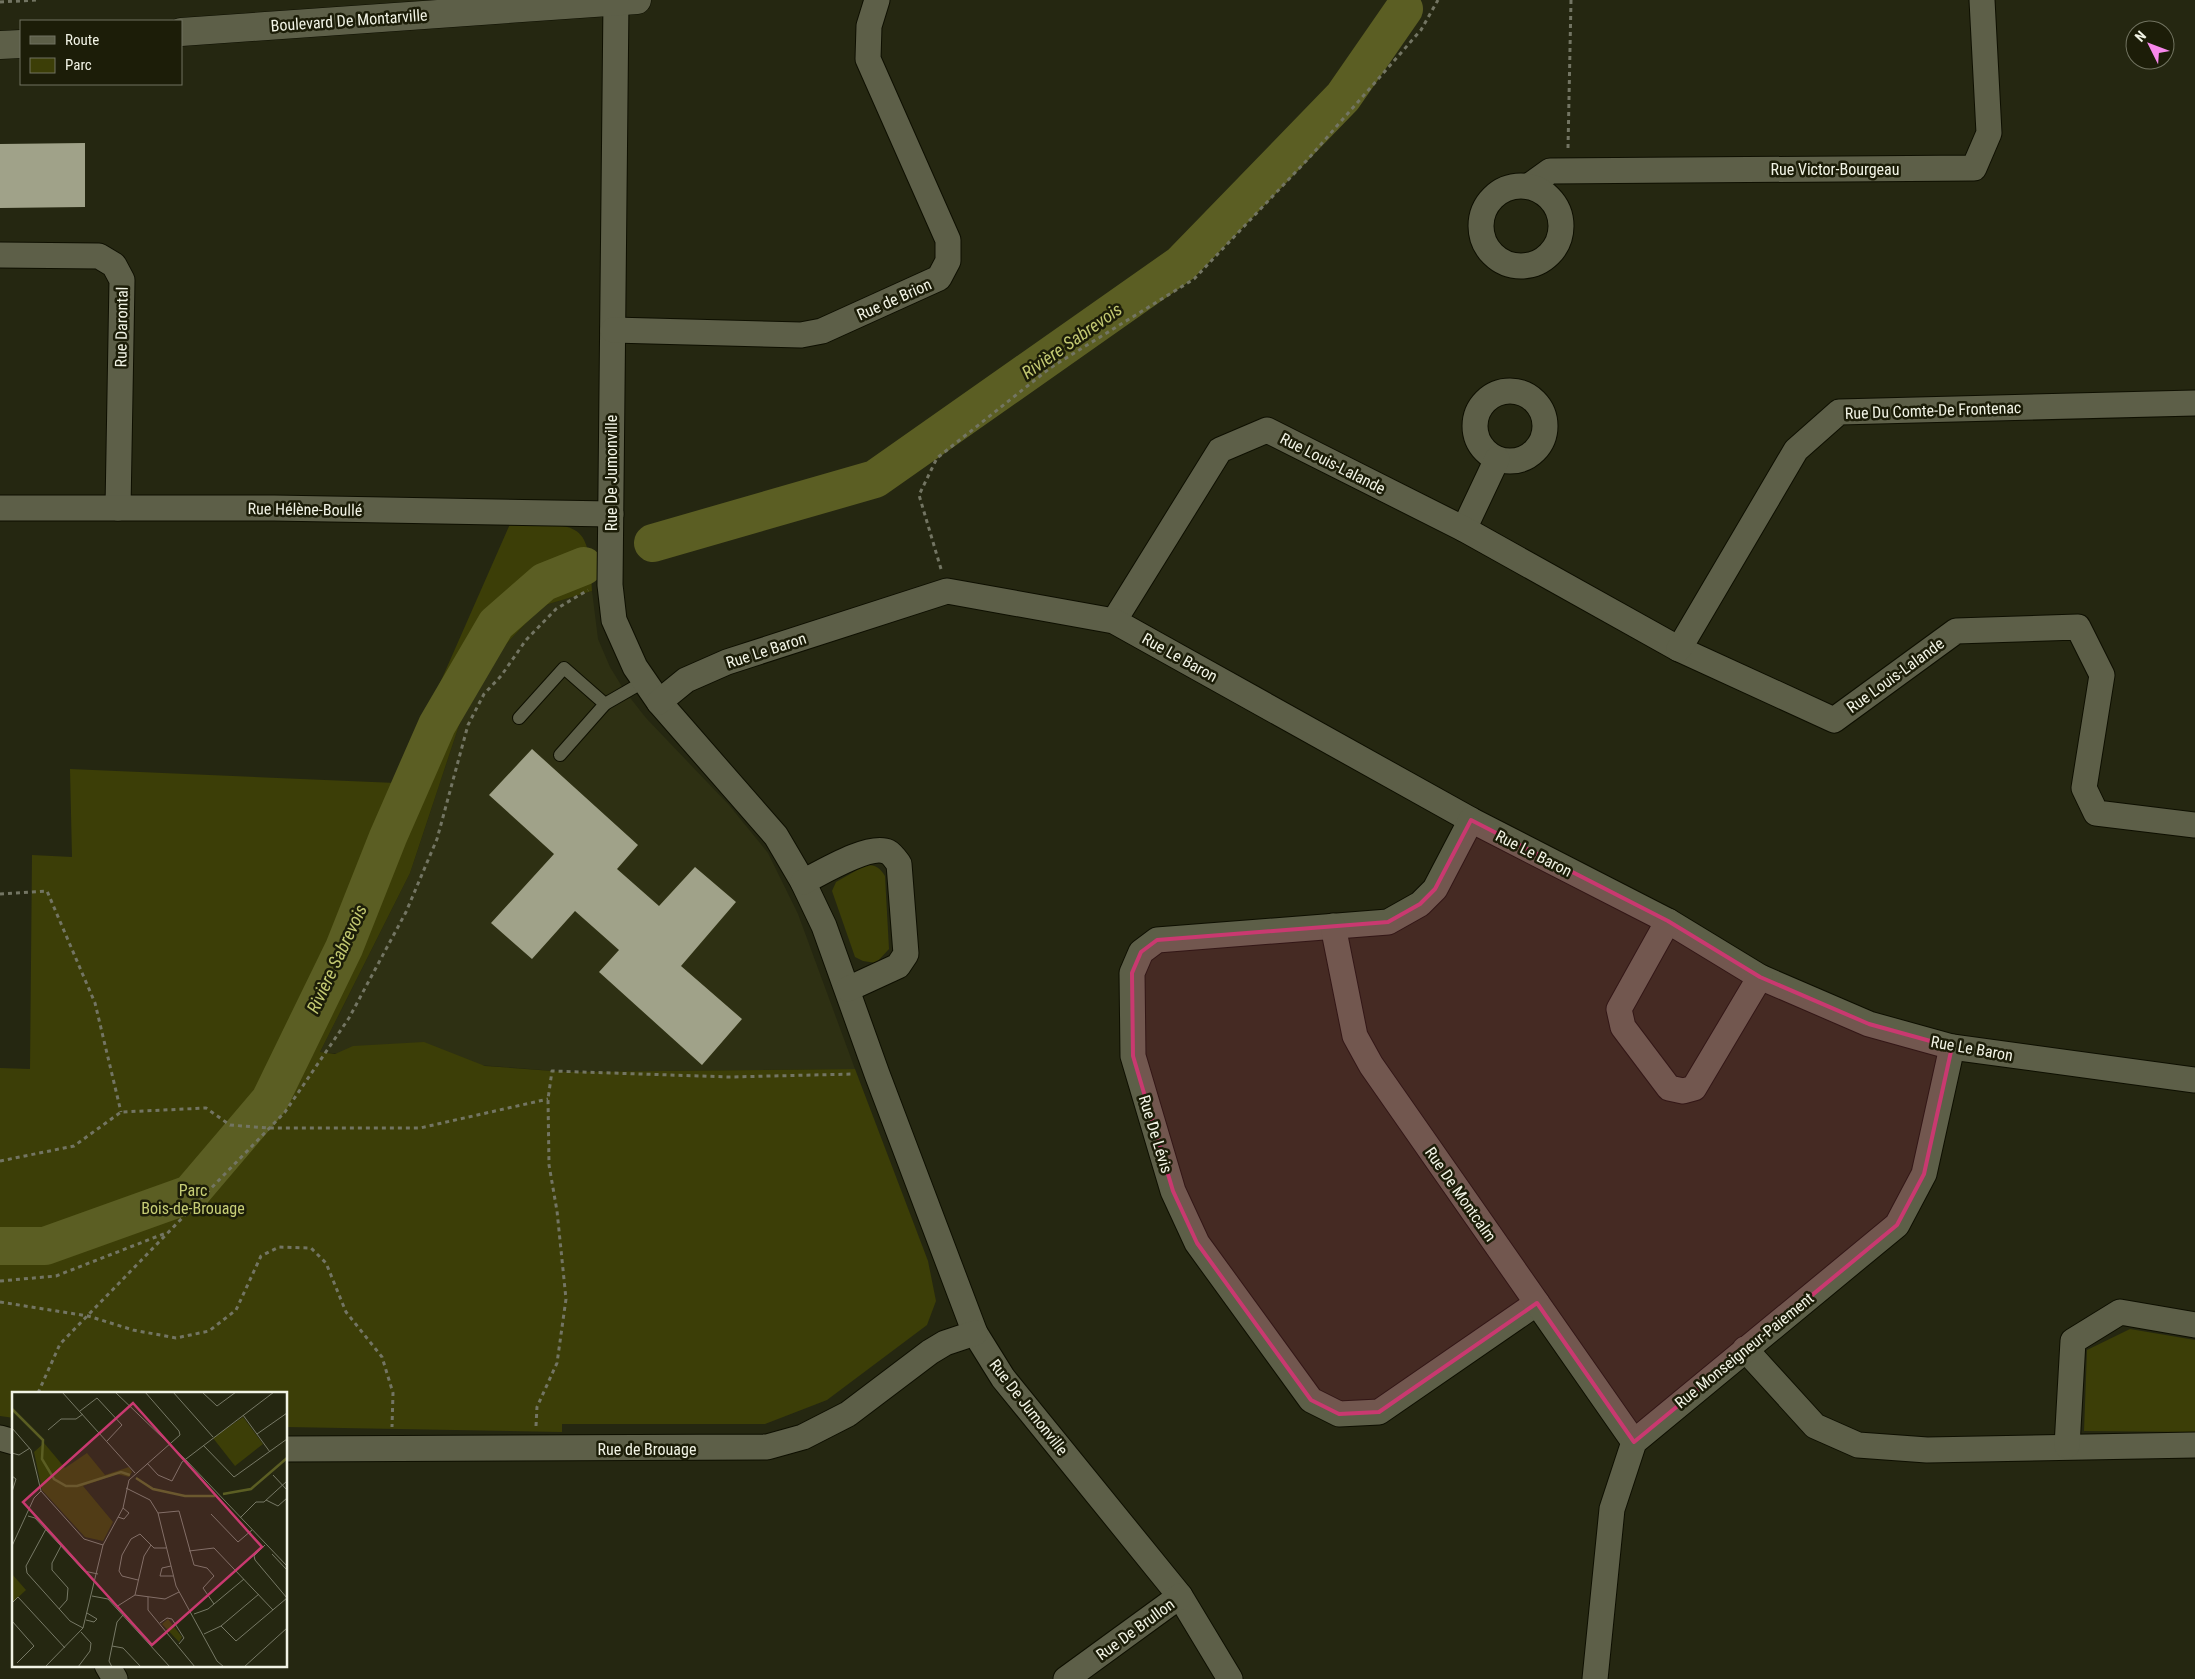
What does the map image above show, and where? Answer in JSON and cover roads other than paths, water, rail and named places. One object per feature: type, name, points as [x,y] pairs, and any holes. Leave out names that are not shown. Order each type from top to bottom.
[{"type":"street","name":"Rue De Jumonville","points":[[623,0],[613,330],[610,585],[614,620],[635,666],[660,702],[776,836],[803,882],[824,926],[877,1074],[975,1333],[1003,1378],[1180,1596],[1230,1679]]},
{"type":"street","name":"Boulevard De Montarville","points":[[182,32],[623,0]]},
{"type":"street","name":"Rue de Brion","points":[[613,330],[801,336],[822,331],[939,278],[948,261],[948,240],[868,59],[869,26],[877,0]]},
{"type":"street","name":"Rue Victor-Bourgeau","points":[[1529,186],[1550,171],[1974,168],[1989,133],[1982,0]]},
{"type":"street","points":[[0,45],[20,44]]},
{"type":"street","name":"Rue Darontal","points":[[0,255],[99,256],[114,265],[122,280],[118,508]]},
{"type":"street","name":"Rue Du Comte-De Frontenac","points":[[1679,649],[1796,450],[1839,412],[2195,403]]},
{"type":"street","name":"Rue Louis-Lalande","points":[[1114,621],[1220,450],[1266,430],[1464,528],[1679,649],[1834,720],[1956,631],[2078,627],[2102,675],[2084,788],[2096,812],[2195,825]]},
{"type":"street","points":[[1464,528],[1497,458]]},
{"type":"street","name":"Rue Hélène-Boullé","points":[[0,508],[274,508],[611,514]]},
{"type":"street","name":"Rue Le Baron","points":[[660,702],[686,680],[727,662],[947,591],[1114,621],[1471,820],[1668,921],[1760,977],[1869,1024],[1952,1047],[2195,1080]]},
{"type":"street","name":"Rue De Lévis","points":[[1471,820],[1435,889],[1420,904],[1388,922],[1157,940],[1141,952],[1132,973],[1133,1056],[1173,1191],[1197,1243],[1311,1400],[1339,1414],[1379,1412],[1537,1303]]},
{"type":"street","points":[[803,882],[860,854],[877,850],[889,852],[899,864],[906,954],[898,966],[848,989]]},
{"type":"street","points":[[1668,921],[1619,1009],[1623,1027],[1668,1088],[1683,1090],[1694,1088],[1760,977]]},
{"type":"street","name":"Rue De Montcalm","points":[[1333,926],[1355,1036],[1371,1065],[1634,1442]]},
{"type":"street","name":"Rue Monseigneur-Paiement","points":[[1634,1442],[1898,1225],[1924,1174],[1952,1047]]},
{"type":"street","points":[[2067,1446],[2073,1341],[2120,1312],[2195,1325]]},
{"type":"street","name":"Rue de Brouage","points":[[288,1449],[767,1447],[803,1438],[848,1414],[930,1352],[945,1343],[975,1333]]},
{"type":"street","points":[[1745,1349],[1815,1426],[1858,1445],[1927,1450],[2067,1446],[2195,1446]]},
{"type":"street","points":[[1596,1679],[1612,1509],[1634,1442]]},
{"type":"street","name":"Rue De Brullon","points":[[1066,1679],[1180,1596]]},
{"type":"street","points":[[108,1666],[115,1679]]},
{"type":"lane","points":[[519,718],[564,668],[605,704]]},
{"type":"lane","points":[[560,755],[605,704],[645,681]]},
{"type":"waterway","name":"Rivière Sabrevois","points":[[653,543],[875,479],[1181,264],[1343,97],[1404,9]]},
{"type":"waterway","name":"Rivière Sabrevois","points":[[0,1246],[45,1246],[190,1194],[270,1100],[344,948],[388,837],[437,725],[496,624],[544,582],[584,566]]},
{"type":"park label","name":"Parc Bois-de-Brouage","points":[[193,1199]]}]
